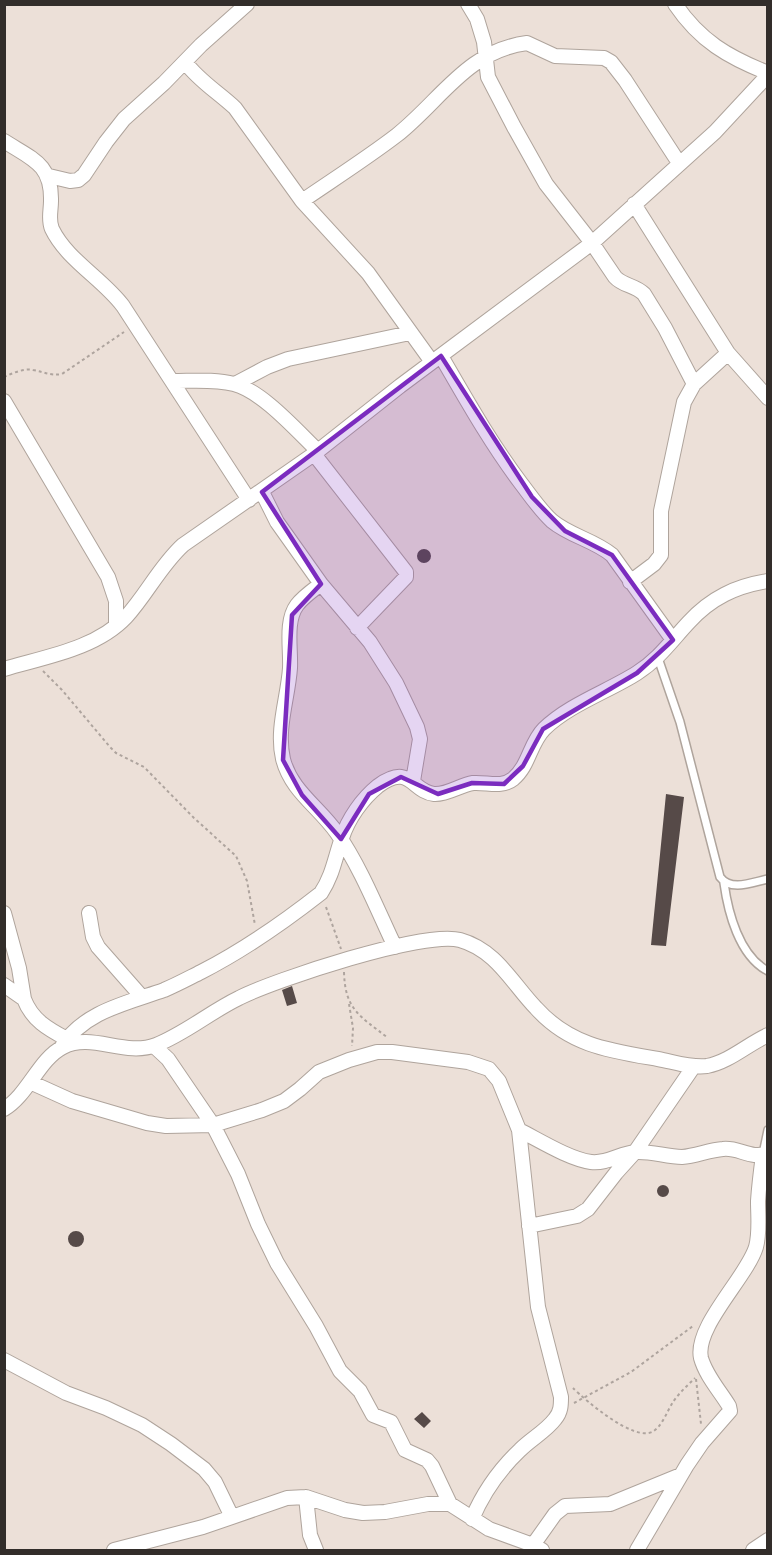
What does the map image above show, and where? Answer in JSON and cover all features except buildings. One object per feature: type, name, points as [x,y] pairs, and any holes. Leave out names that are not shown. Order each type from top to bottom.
[{"type":"street","points":[[4,141],[33,160],[49,176],[70,181],[78,180],[124,119],[247,4]]},
{"type":"street","points":[[468,4],[477,19],[484,42],[488,77],[546,183],[620,282],[644,294],[670,336],[694,384]]},
{"type":"street","points":[[4,669],[35,662],[70,650],[116,626],[143,596],[171,556],[204,529],[262,492],[316,452],[592,243],[715,132],[768,74],[721,52],[701,36],[675,4]]},
{"type":"street","points":[[302,201],[396,135],[485,55],[527,43],[550,55],[604,58],[611,62],[679,163]]},
{"type":"street","points":[[185,62],[202,82],[235,108],[302,201],[368,273],[410,333],[437,359],[491,440],[550,520],[566,531],[600,545],[606,550],[673,640]]},
{"type":"street","points":[[49,176],[51,201],[49,219],[52,229],[74,257],[114,294],[249,500]]},
{"type":"street","points":[[634,204],[729,353],[768,398]]},
{"type":"street","points":[[235,384],[288,359],[410,333]]},
{"type":"street","points":[[630,582],[654,564],[661,555],[661,511],[684,402],[694,384],[729,353]]},
{"type":"street","points":[[173,381],[235,384],[245,387],[267,403],[316,452],[406,572],[406,577],[357,627]]},
{"type":"street","points":[[4,401],[108,577],[116,601],[116,626]]},
{"type":"street","points":[[262,492],[277,522],[321,584],[382,661],[417,727],[420,739],[413,781]]},
{"type":"street","points":[[4,1109],[19,1097],[64,1043],[88,1020],[114,1007],[165,989],[202,972],[257,939],[321,893],[330,880],[341,839],[355,812],[380,784],[401,777],[413,781],[429,793],[438,794],[472,783],[504,784],[512,779],[523,766],[543,729],[557,718],[637,673],[658,658],[705,606],[744,585],[768,581]]},
{"type":"street","points":[[321,584],[296,605],[292,615],[290,671],[281,741],[283,760],[302,795],[328,821],[341,839],[395,947]]},
{"type":"street","points":[[4,913],[17,959],[24,999],[34,1017],[64,1043],[85,1041],[129,1048],[154,1046],[184,1032],[238,998],[272,983],[395,947],[440,938],[459,939],[489,954],[537,1010],[556,1026],[583,1042],[614,1052],[694,1066],[708,1066],[724,1060],[768,1035]]},
{"type":"street","points":[[89,914],[93,937],[98,947],[142,997]]},
{"type":"street","points":[[4,985],[24,999]]},
{"type":"street","points":[[154,1046],[168,1059],[213,1125],[238,1174],[277,1263],[316,1326],[340,1371],[360,1391],[373,1415],[391,1422],[405,1449],[427,1460],[436,1473],[450,1504],[472,1519],[503,1535],[537,1548],[555,1514],[565,1506],[610,1504],[681,1475]]},
{"type":"street","points":[[30,1082],[72,1101],[147,1124],[213,1125],[284,1101],[319,1072],[350,1059],[377,1052],[478,1064],[489,1069],[499,1081],[519,1130],[538,1307],[561,1397],[561,1409],[555,1419],[503,1468],[486,1492],[472,1519]]},
{"type":"street","points":[[529,1226],[577,1216],[588,1209],[635,1152],[694,1066]]},
{"type":"street","points":[[519,1130],[574,1157],[591,1162],[607,1161],[635,1152],[681,1157],[724,1148],[735,1149],[754,1156],[765,1154],[758,1193],[756,1247],[747,1266],[722,1301],[700,1350],[704,1366],[730,1410],[702,1443],[637,1551]]},
{"type":"street","points":[[4,1360],[66,1393],[142,1425],[171,1444],[204,1469],[215,1482],[232,1518]]},
{"type":"street","points":[[114,1551],[232,1518],[287,1498],[306,1497],[345,1510],[363,1513],[386,1512],[428,1504],[450,1504]]},
{"type":"street","points":[[306,1497],[310,1535],[316,1551]]},
{"type":"street","points":[[753,1551],[768,1540]]},
{"type":"lane","points":[[658,658],[680,722],[716,867],[724,883],[727,905],[735,929],[748,952],[768,971]]},
{"type":"lane","points":[[724,883],[730,886],[768,879]]},
{"type":"lane","points":[[765,1154],[768,1130]]},
{"type":"path","points":[[4,376],[31,369],[50,376],[62,374],[135,325]]},
{"type":"path","points":[[35,662],[116,753],[144,767],[194,818],[236,856],[247,881],[257,939]]},
{"type":"path","points":[[321,893],[344,961],[345,994],[353,1028],[350,1059]]},
{"type":"path","points":[[349,1004],[409,1055]]},
{"type":"path","points":[[561,1409],[631,1372],[697,1323]]},
{"type":"path","points":[[568,1382],[583,1398],[620,1424],[646,1433],[657,1428],[682,1391],[696,1377],[702,1443]]},
{"type":"highlighted area","points":[[441,356],[532,497],[565,531],[612,555],[673,640],[637,673],[543,729],[523,766],[504,784],[472,783],[438,794],[401,777],[369,794],[341,839],[302,795],[283,760],[292,615],[321,584],[262,492]]}]
